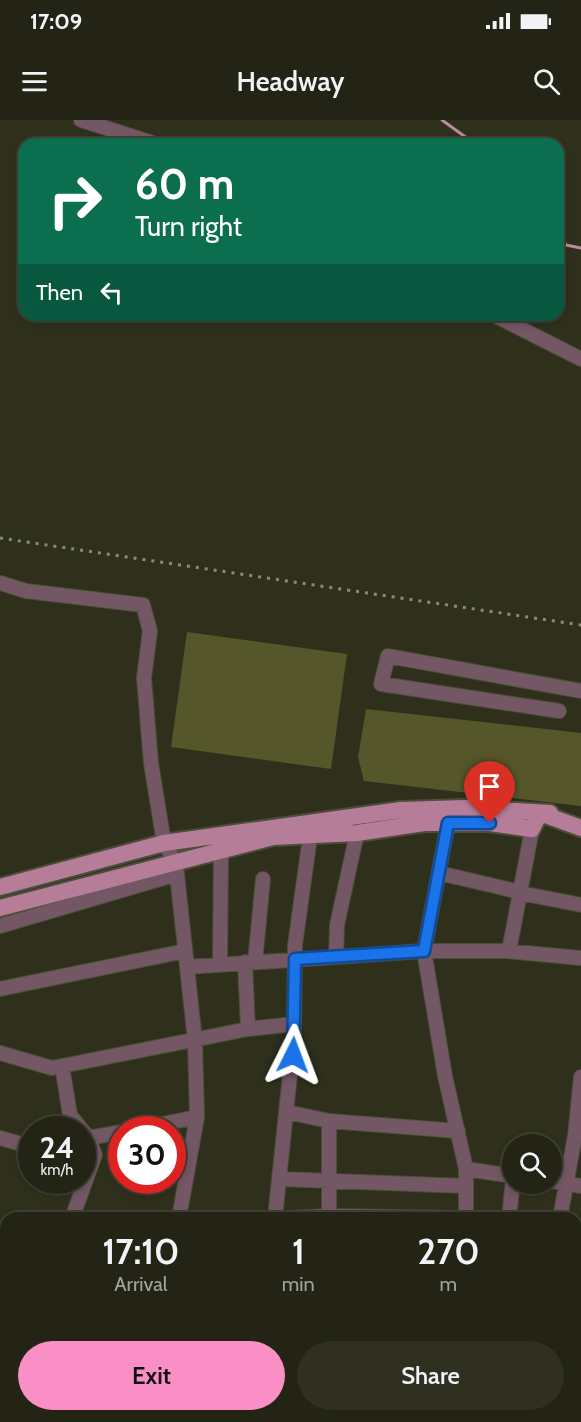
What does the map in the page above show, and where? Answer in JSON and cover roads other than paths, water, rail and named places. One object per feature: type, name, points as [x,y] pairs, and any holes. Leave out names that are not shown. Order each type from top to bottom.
[{"type":"main road","points":[[0,887],[164,843],[401,810],[465,808],[581,816]]},
{"type":"main road","points":[[0,908],[176,868],[221,850],[273,837],[357,833],[424,823],[490,823],[532,829],[540,813],[581,828]]},
{"type":"street","points":[[81,120],[137,138]]},
{"type":"street","points":[[506,321],[581,359]]},
{"type":"street","points":[[0,583],[26,591],[143,604],[150,631],[144,678],[151,763],[164,843],[176,868],[195,1041],[197,1117],[180,1212]]},
{"type":"street","points":[[559,711],[381,684],[388,657],[581,692]]},
{"type":"street","points":[[448,823],[424,951],[466,1169],[466,1212]]},
{"type":"street","points":[[509,951],[532,829]]},
{"type":"street","points":[[336,957],[337,925],[357,833]]},
{"type":"street","points":[[276,1212],[294,1024],[295,959],[310,837]]},
{"type":"street","points":[[220,963],[221,850]]},
{"type":"street","points":[[0,926],[176,868]]},
{"type":"street","points":[[439,873],[581,905]]},
{"type":"street","points":[[248,1029],[250,962],[263,879]]},
{"type":"street","points":[[0,989],[185,951]]},
{"type":"street","points":[[187,967],[424,951],[509,951],[581,958]]},
{"type":"street","points":[[0,1053],[52,1068],[248,1029],[294,1024]]},
{"type":"street","points":[[62,1066],[71,1116]]},
{"type":"street","points":[[563,1212],[574,1185],[581,1077]]},
{"type":"street","points":[[287,1112],[329,1122],[458,1131]]},
{"type":"street","points":[[186,1119],[197,1117]]},
{"type":"street","points":[[329,1122],[329,1212]]},
{"type":"street","points":[[0,1138],[18,1144]]},
{"type":"street","points":[[466,1169],[502,1176]]},
{"type":"street","points":[[280,1179],[466,1186]]},
{"type":"street","points":[[74,1212],[81,1194]]},
{"type":"street","points":[[510,1212],[511,1194]]},
{"type":"waterway","points":[[442,120],[467,138]]},
{"type":"waterway","points":[[564,242],[566,245],[581,248]]},
{"type":"railway","points":[[0,538],[581,625]]}]
